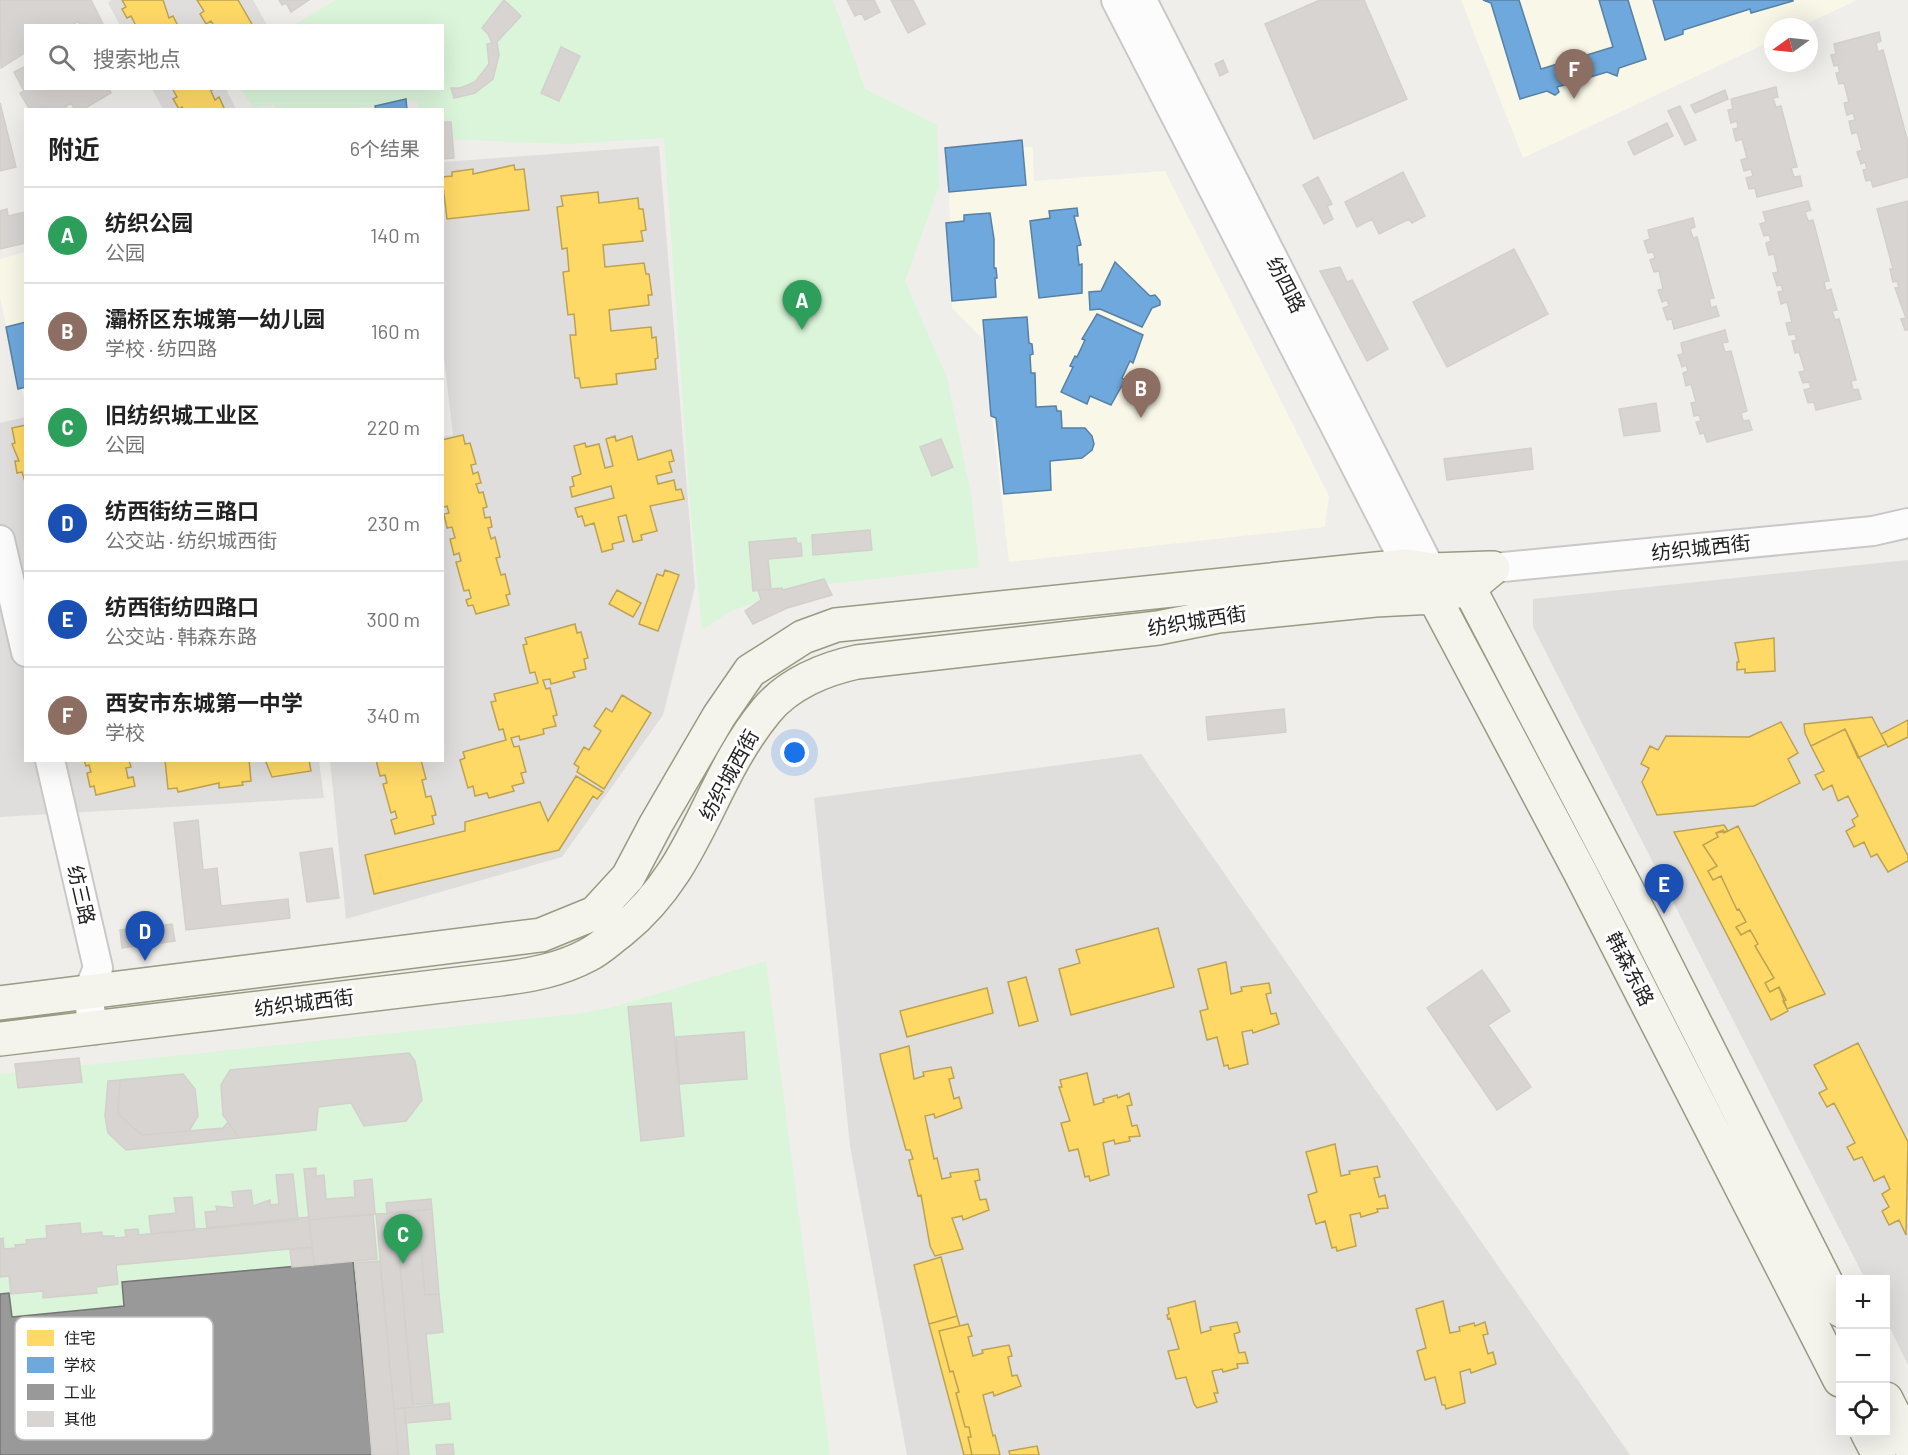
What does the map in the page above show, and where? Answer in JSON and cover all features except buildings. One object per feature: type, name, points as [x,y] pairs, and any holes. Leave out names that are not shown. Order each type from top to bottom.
[{"type":"main road","name":"纺织城西街","points":[[0,1039],[93,1030],[533,974],[561,967],[590,954],[634,920],[655,900],[693,843],[714,798],[746,740],[766,710],[789,690],[836,666],[1158,628],[1218,616],[1375,600],[1424,578]]},
{"type":"main road","name":"纺织城西街","points":[[0,1003],[541,935],[595,913],[628,877],[719,716],[750,671],[777,651],[819,629],[848,624],[1424,578],[1481,578]]},
{"type":"main road","name":"韩森东路","points":[[1424,578],[1580,872],[1836,1372]]},
{"type":"main road","name":"韩森东路","points":[[1481,578],[1645,924],[1836,1302]]},
{"type":"main road","points":[[1890,1407],[1908,1443]]},
{"type":"main road","points":[[1870,1437],[1879,1455]]},
{"type":"street","name":"纺四路","points":[[1116,0],[1424,578]]},
{"type":"street","name":"纺四路","points":[[1142,0],[1424,578]]},
{"type":"street","name":"纺织城西街","points":[[1481,578],[1873,531],[1908,523]]},
{"type":"street","points":[[0,540],[24,643]]},
{"type":"street","name":"纺三路","points":[[50,762],[98,968],[88,992],[93,1030]]},
{"type":"shaded area","points":[[111,0],[253,0],[266,24],[119,24],[108,3]]},
{"type":"shaded area","points":[[1461,0],[1857,0],[1818,18],[1764,18],[1764,44],[1523,158]]},
{"type":"shaded area","points":[[153,90],[226,90],[236,108],[162,108]]},
{"type":"shaded area","points":[[659,146],[695,587],[663,715],[562,857],[346,919],[330,762],[444,762],[444,437],[453,435],[444,358],[444,162]]},
{"type":"shaded area","points":[[948,147],[1033,147],[1034,181],[1165,171],[1329,496],[1325,527],[1009,562],[983,339],[952,308]]},
{"type":"shaded area","points":[[24,252],[23,397],[0,298],[0,259]]},
{"type":"shaded area","points":[[24,417],[24,762],[319,762],[324,798],[0,817],[0,423]]},
{"type":"shaded area","points":[[1908,560],[1908,1365],[1890,1328],[1890,1275],[1863,1275],[1533,627],[1533,599]]},
{"type":"shaded area","points":[[1141,754],[1630,1455],[907,1455],[850,1146],[814,798]]},
{"type":"green space","points":[[336,0],[833,0],[865,89],[937,125],[939,186],[905,281],[947,378],[971,494],[979,567],[829,584],[778,595],[731,611],[702,630],[690,504],[664,138],[566,144],[444,139],[444,108],[418,108],[417,100],[357,108],[275,108],[273,104],[253,108],[242,90],[444,90],[444,24],[296,24]]},
{"type":"green space","points":[[766,961],[830,1455],[0,1455],[0,1074],[576,1014],[613,1007]]},
{"type":"place","name":"西安市东城第一中学","points":[[1574,99]]},
{"type":"place","name":"纺织公园","points":[[802,330]]},
{"type":"place","name":"灞桥区东城第一幼儿园","points":[[1141,418]]},
{"type":"place","name":"纺西街纺四路口","points":[[1664,914]]},
{"type":"place","name":"纺西街纺三路口","points":[[145,961]]},
{"type":"place","name":"旧纺织城工业区","points":[[403,1264]]}]
